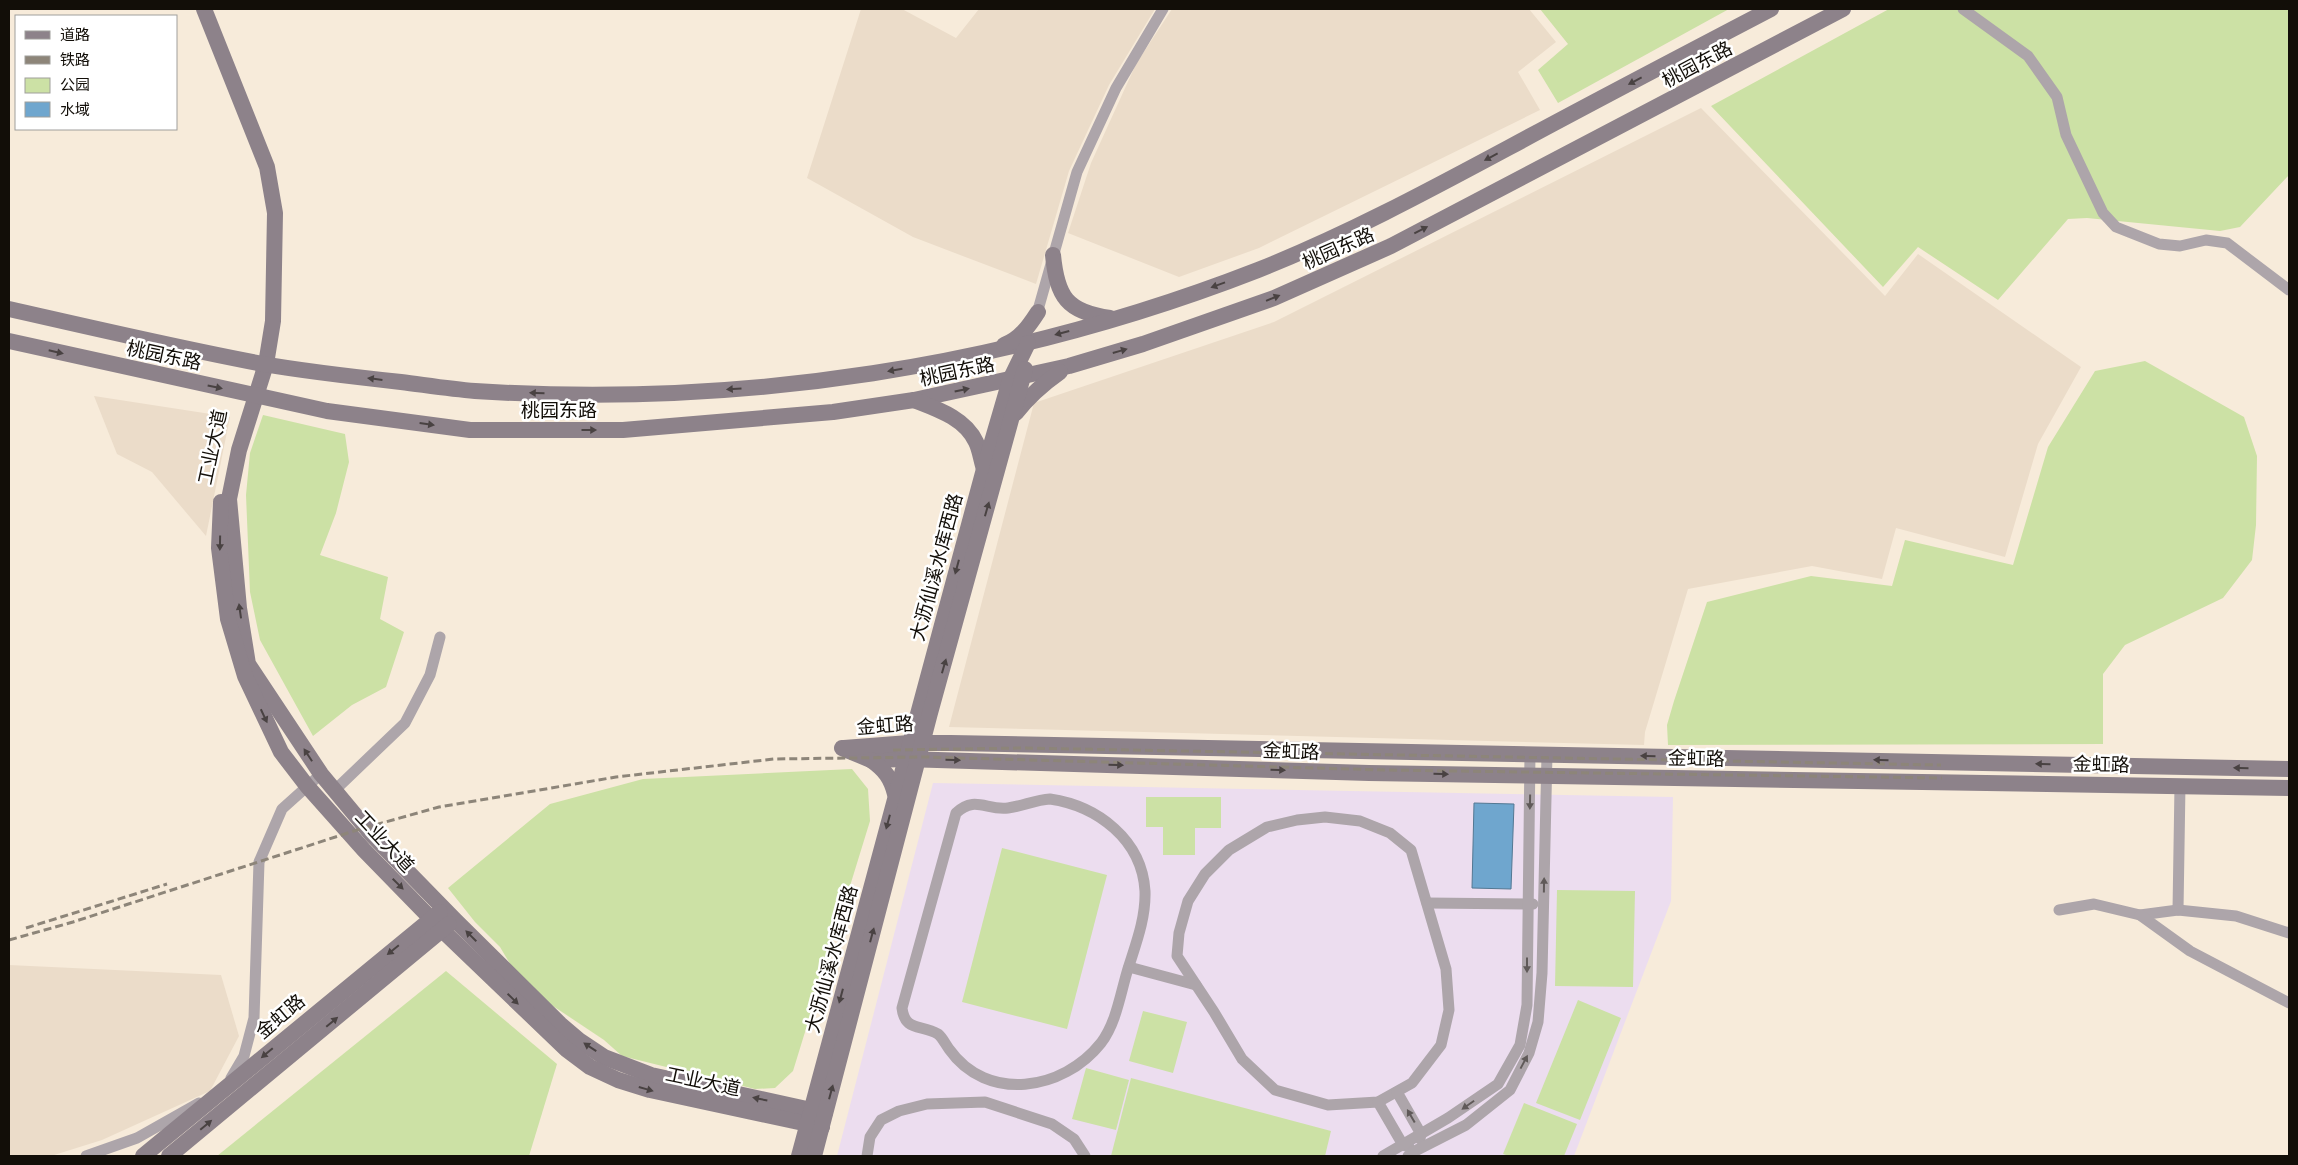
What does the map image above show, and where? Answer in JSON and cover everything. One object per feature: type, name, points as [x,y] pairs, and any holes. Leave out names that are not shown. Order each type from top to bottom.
[{"type":"street","name":"工业大道","points":[[204,9],[267,167],[275,213],[273,321],[266,364],[251,394],[223,479],[219,548],[228,619],[249,685],[281,752],[307,786],[364,850],[580,1041],[604,1057],[651,1076],[816,1118]]},
{"type":"street","name":"大沥仙溪水库西路","points":[[924,712],[984,469],[1017,379],[1081,163],[1116,88],[1163,9]]},
{"type":"street","name":"桃园东路","points":[[9,309],[266,364],[472,391],[619,396],[733,390],[832,380],[1028,343],[1115,319],[1197,293],[1262,269],[1378,217],[1770,9]]},
{"type":"street","name":"桃园东路","points":[[9,341],[327,411],[470,430],[623,430],[833,412],[914,400],[1017,379],[1069,366],[1143,344],[1274,298],[1391,246],[1842,9]]},
{"type":"street","points":[[1963,9],[2028,56],[2057,97],[2069,144],[2103,212],[2116,227],[2159,244],[2180,246],[2206,240],[2227,243],[2289,290]]},
{"type":"street","points":[[1053,256],[1055,277],[1061,293],[1074,307],[1090,316],[1115,319]]},
{"type":"street","points":[[993,351],[1011,342],[1027,329],[1038,312]]},
{"type":"street","points":[[1012,419],[1044,383],[1069,366]]},
{"type":"street","points":[[814,1156],[816,1118],[924,712],[1012,419],[1017,379]]},
{"type":"street","name":"工业大道","points":[[251,394],[230,499],[239,608],[248,664],[321,774],[443,919]]},
{"type":"street","points":[[914,400],[940,410],[960,422],[976,441],[984,469]]},
{"type":"street","points":[[335,790],[405,723],[430,675],[440,637]]},
{"type":"street","points":[[924,712],[940,735],[950,743]]},
{"type":"street","points":[[881,744],[896,738],[924,712]]},
{"type":"street","name":"金虹路","points":[[2289,768],[950,743],[914,751],[872,760],[842,748],[881,744],[914,751],[1538,776],[2289,788]]},
{"type":"street","name":"大沥仙溪水库西路","points":[[799,1156],[816,1118],[895,794],[914,751]]},
{"type":"street","points":[[1412,1153],[1466,1125],[1510,1090],[1529,1054],[1538,1022],[1542,972],[1543,904],[1538,776],[1530,754]]},
{"type":"street","points":[[1383,1156],[1421,1134],[1498,1084],[1520,1045],[1526,1005],[1527,904],[1538,776],[1547,754]]},
{"type":"street","points":[[872,760],[891,779],[895,794]]},
{"type":"street","points":[[86,1156],[137,1138],[218,1094],[236,1072],[244,1056],[254,1018],[259,862],[282,809],[321,774]]},
{"type":"street","points":[[2178,910],[2180,785]]},
{"type":"street","points":[[1036,800],[1068,802],[1092,812],[1128,842],[1138,862],[1145,891],[1142,920],[1128,968],[1111,1027],[1100,1044],[1083,1061],[1060,1076],[1041,1082],[1014,1085],[978,1076],[959,1063],[938,1034],[910,1025],[903,1017],[902,1008],[956,813],[964,806],[972,804],[1007,809],[1036,800]]},
{"type":"street","points":[[1325,817],[1360,821],[1390,833],[1412,850],[1427,903],[1446,969],[1449,1010],[1440,1045],[1412,1083],[1378,1102],[1328,1105],[1275,1090],[1242,1059],[1177,956],[1178,933],[1188,901],[1205,874],[1229,850],[1267,827],[1297,820],[1325,817]]},
{"type":"street","points":[[1427,903],[1543,904]]},
{"type":"street","points":[[2059,910],[2094,904],[2140,915],[2178,910],[2236,916],[2289,933]]},
{"type":"street","points":[[2140,915],[2190,951],[2289,1003]]},
{"type":"street","name":"金虹路","points":[[143,1156],[443,919]]},
{"type":"street","name":"金虹路","points":[[169,1156],[443,919]]},
{"type":"street","points":[[1128,968],[1196,985]]},
{"type":"street","points":[[985,1102],[988,1080]]},
{"type":"street","points":[[1397,1092],[1421,1134]]},
{"type":"street","points":[[867,1156],[870,1137],[881,1120],[899,1111],[927,1104],[985,1102],[1052,1124],[1074,1139],[1085,1156]]},
{"type":"street","points":[[1378,1102],[1403,1144],[1412,1153]]},
{"type":"street","points":[[1412,1153],[1421,1134]]},
{"type":"shaded area","points":[[861,9],[902,9],[956,38],[979,9],[1155,9],[1109,85],[1069,171],[1036,284],[913,237],[807,178]]},
{"type":"shaded area","points":[[1172,9],[1529,9],[1556,42],[1518,72],[1540,110],[1259,248],[1179,277],[1068,233],[1091,163],[1136,64]]},
{"type":"shaded area","points":[[1701,108],[1885,296],[1918,254],[2081,367],[2038,444],[2005,557],[1896,528],[1882,579],[1812,566],[1688,589],[1645,732],[1644,745],[949,727],[1034,403],[1274,322]]},
{"type":"shaded area","points":[[94,396],[230,417],[206,536],[152,472],[117,454]]},
{"type":"shaded area","points":[[933,783],[1673,797],[1671,901],[1574,1156],[837,1156]]},
{"type":"shaded area","points":[[9,965],[221,975],[239,1036],[210,1091],[102,1140],[51,1156],[9,1156]]},
{"type":"green space","points":[[1540,9],[1729,9],[1558,103],[1538,70],[1568,44]]},
{"type":"green space","points":[[1889,9],[2289,9],[2289,175],[2240,227],[2220,231],[2087,218],[2068,219],[1998,300],[1918,247],[1883,287],[1711,106]]},
{"type":"green space","points":[[2145,361],[2244,417],[2257,456],[2256,525],[2252,560],[2223,598],[2125,645],[2103,674],[2103,744],[1668,745],[1667,725],[1707,602],[1811,576],[1892,586],[1905,540],[2013,565],[2048,447],[2095,371]]},
{"type":"green space","points":[[263,415],[345,434],[349,462],[336,513],[320,555],[388,577],[380,619],[404,632],[386,687],[352,705],[313,736],[260,640],[250,592],[246,495],[250,453]]},
{"type":"green space","points":[[852,769],[868,789],[870,821],[793,1071],[775,1088],[755,1089],[622,1056],[604,1040],[538,996],[515,972],[500,947],[475,922],[448,888],[550,804],[643,779]]},
{"type":"green space","points":[[1146,797],[1221,797],[1221,828],[1195,828],[1195,855],[1163,855],[1163,827],[1146,827]]},
{"type":"green space","points":[[1002,848],[1107,875],[1067,1029],[962,1002]]},
{"type":"green space","points":[[1557,890],[1635,891],[1633,987],[1555,986]]},
{"type":"green space","points":[[446,971],[557,1064],[529,1156],[217,1156]]},
{"type":"green space","points":[[1578,1000],[1621,1018],[1580,1120],[1536,1103]]},
{"type":"green space","points":[[1143,1011],[1187,1022],[1173,1073],[1129,1061]]},
{"type":"green space","points":[[1086,1068],[1129,1080],[1116,1130],[1072,1119]]},
{"type":"green space","points":[[1131,1078],[1331,1131],[1325,1156],[1111,1156]]},
{"type":"green space","points":[[1524,1103],[1577,1124],[1564,1156],[1509,1156],[1503,1154]]},
{"type":"water","points":[[1474,803],[1514,804],[1511,889],[1472,888]]},
{"type":"railway","points":[[893,750],[1021,748],[1941,765]]},
{"type":"railway","points":[[9,940],[73,922],[357,830],[439,807],[616,777],[774,759],[925,757],[1385,770],[1942,778]]},
{"type":"railway","points":[[26,928],[167,884]]}]
